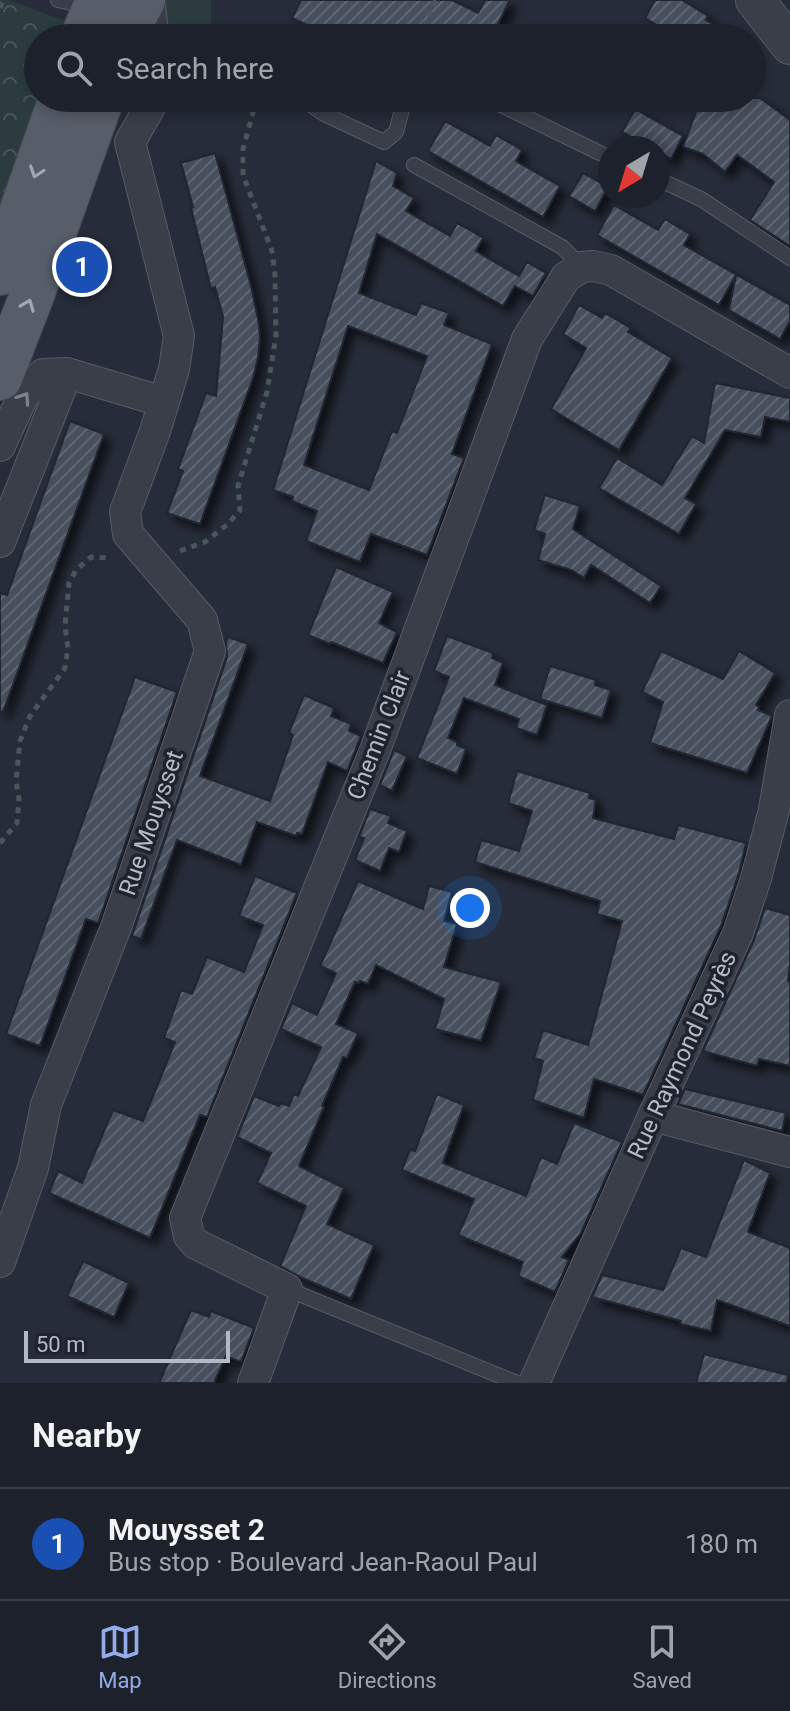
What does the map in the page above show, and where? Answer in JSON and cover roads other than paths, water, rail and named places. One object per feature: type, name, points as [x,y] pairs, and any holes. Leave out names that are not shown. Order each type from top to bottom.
[{"type":"main road","points":[[88,24],[98,0]]},
{"type":"main road","points":[[130,24],[143,0]]},
{"type":"main road","points":[[0,273],[56,112]]},
{"type":"main road","points":[[0,378],[97,112]]},
{"type":"street","points":[[149,0],[152,24]]},
{"type":"street","points":[[755,0],[790,45]]},
{"type":"street","name":"Rue Mouysset","points":[[0,1262],[33,1168],[46,1105],[116,927],[210,651],[202,620],[128,534],[125,512],[164,402],[174,369],[179,336],[130,142],[147,112]]},
{"type":"street","points":[[582,267],[611,270],[790,373]]},
{"type":"street","name":"Chemin Clair","points":[[287,1289],[196,1244],[189,1236],[185,1218],[375,750],[527,339],[566,277],[582,267]]},
{"type":"street","points":[[0,542],[67,373]]},
{"type":"street","points":[[0,446],[22,398],[43,374],[67,373],[164,402]]},
{"type":"street","name":"Rue Raymond Peyrès","points":[[534,1383],[738,933],[774,810],[790,715]]},
{"type":"street","points":[[653,1116],[790,1152]]},
{"type":"street","points":[[253,1383],[287,1289]]},
{"type":"lane","points":[[58,0],[71,3],[73,0]]},
{"type":"lane","points":[[321,112],[384,142],[396,132],[401,112]]},
{"type":"lane","points":[[515,112],[598,152]]},
{"type":"lane","points":[[414,165],[562,247],[582,267]]},
{"type":"lane","points":[[670,185],[701,199],[790,258]]},
{"type":"lane","points":[[287,1289],[517,1383]]},
{"type":"place","name":"Mouysset 2","points":[[82,267]]}]
